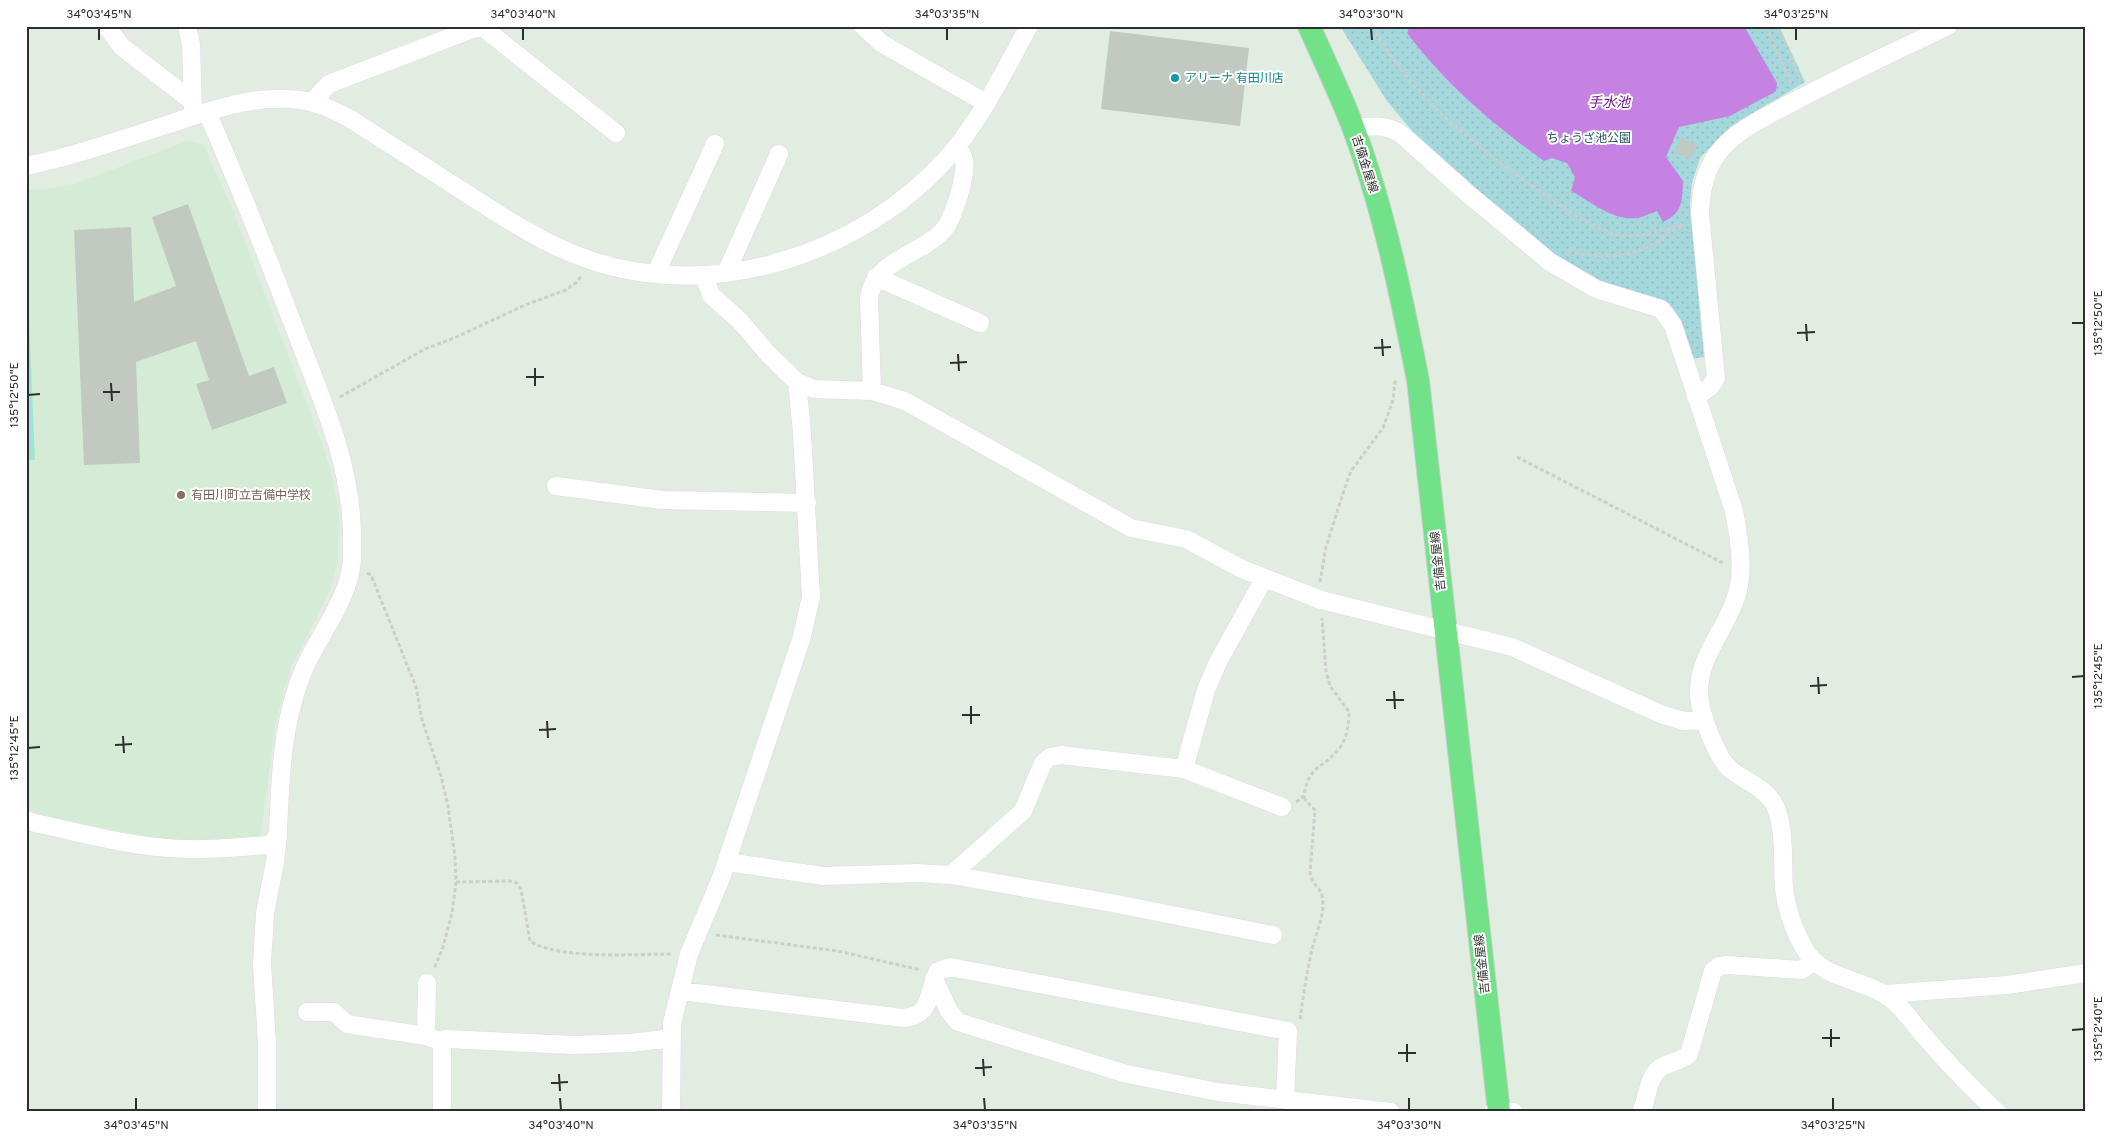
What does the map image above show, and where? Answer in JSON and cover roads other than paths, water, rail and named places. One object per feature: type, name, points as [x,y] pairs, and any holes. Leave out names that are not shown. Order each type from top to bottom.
[{"type":"main road","name":"吉備金屋線","points":[[1309,26],[1353,128],[1375,193],[1394,262],[1418,380],[1501,1111]]},
{"type":"street","points":[[106,26],[122,47],[198,110]]},
{"type":"street","points":[[187,26],[191,44],[198,110],[262,243],[324,405],[337,443],[350,495],[351,567],[348,583],[304,670],[290,710],[284,739],[278,834],[275,862],[265,913],[262,964],[267,1043],[267,1112]]},
{"type":"street","points":[[312,102],[329,84],[481,26],[616,133]]},
{"type":"street","points":[[863,26],[881,43],[986,103]]},
{"type":"street","points":[[26,166],[83,152],[198,110],[257,100],[286,99],[312,102],[349,118],[531,234],[590,260],[619,268],[656,273],[704,275],[726,273],[773,264],[800,255],[836,240],[894,205],[930,175],[956,147],[986,103],[1028,26]]},
{"type":"street","points":[[1696,397],[1710,387],[1716,378],[1700,214],[1701,191],[1708,169],[1723,148],[1748,127],[1853,70],[1948,26]]},
{"type":"street","points":[[1353,128],[1379,125],[1392,128],[1467,194],[1550,262],[1596,289],[1661,309],[1673,325],[1734,511],[1738,531],[1740,572],[1737,596],[1702,670],[1699,695],[1704,720],[1722,760],[1729,769],[1759,788],[1768,796],[1777,811],[1782,839],[1784,889],[1792,921],[1805,950],[1814,962],[1823,969],[1885,994],[1956,1071],[1997,1112]]},
{"type":"street","points":[[656,273],[715,144]]},
{"type":"street","points":[[872,391],[869,300],[871,286],[876,277],[946,228],[964,172],[962,153],[956,147]]},
{"type":"street","points":[[726,273],[779,154]]},
{"type":"street","points":[[704,275],[712,295],[740,320],[768,354],[797,382],[814,389],[872,391],[904,400],[1131,528],[1186,539],[1242,570],[1264,579],[1339,606],[1512,647],[1663,715],[1684,721],[1704,720]]},
{"type":"street","points":[[876,277],[980,323]]},
{"type":"street","points":[[670,1112],[671,1038],[689,954],[727,862],[801,640],[811,598],[807,503],[797,382]]},
{"type":"street","points":[[556,486],[662,500],[807,503]]},
{"type":"street","points":[[1184,768],[1206,690],[1218,662],[1264,579]]},
{"type":"street","points":[[951,875],[1023,810],[1043,763],[1050,757],[1061,754],[1184,768],[1282,807]]},
{"type":"street","points":[[26,820],[123,842],[186,849],[267,845],[273,842],[278,834]]},
{"type":"street","points":[[727,862],[823,876],[918,873],[951,875],[1112,903],[1273,935]]},
{"type":"street","points":[[1642,1112],[1652,1079],[1660,1069],[1683,1060],[1689,1054],[1694,1043],[1713,971],[1719,966],[1727,965],[1801,970],[1814,962]]},
{"type":"street","points":[[680,991],[903,1018],[914,1017],[922,1013],[938,971],[950,967],[1288,1031],[1285,1099]]},
{"type":"street","points":[[1885,994],[2007,985],[2086,973]]},
{"type":"street","points":[[934,979],[949,1011],[958,1022],[1127,1074],[1218,1092],[1390,1112]]},
{"type":"street","points":[[427,983],[442,1112]]},
{"type":"street","points":[[307,1012],[334,1012],[346,1024],[435,1039],[573,1045],[631,1043],[671,1038]]},
{"type":"water","name":"手水池","points":[[1410,26],[1744,26],[1777,83],[1776,91],[1730,116],[1679,127],[1666,157],[1683,181],[1682,200],[1678,210],[1663,222],[1657,211],[1641,217],[1627,218],[1610,213],[1571,191],[1575,177],[1567,163],[1552,158],[1544,161],[1488,118],[1422,52],[1407,33]]},
{"type":"place","name":"アリーナ 有田川店","points":[[1175,78]]},
{"type":"place","name":"有田川町立吉備中学校","points":[[181,495]]},
{"type":"park label","name":"ちょうざ池公園","points":[[1589,138]]}]
